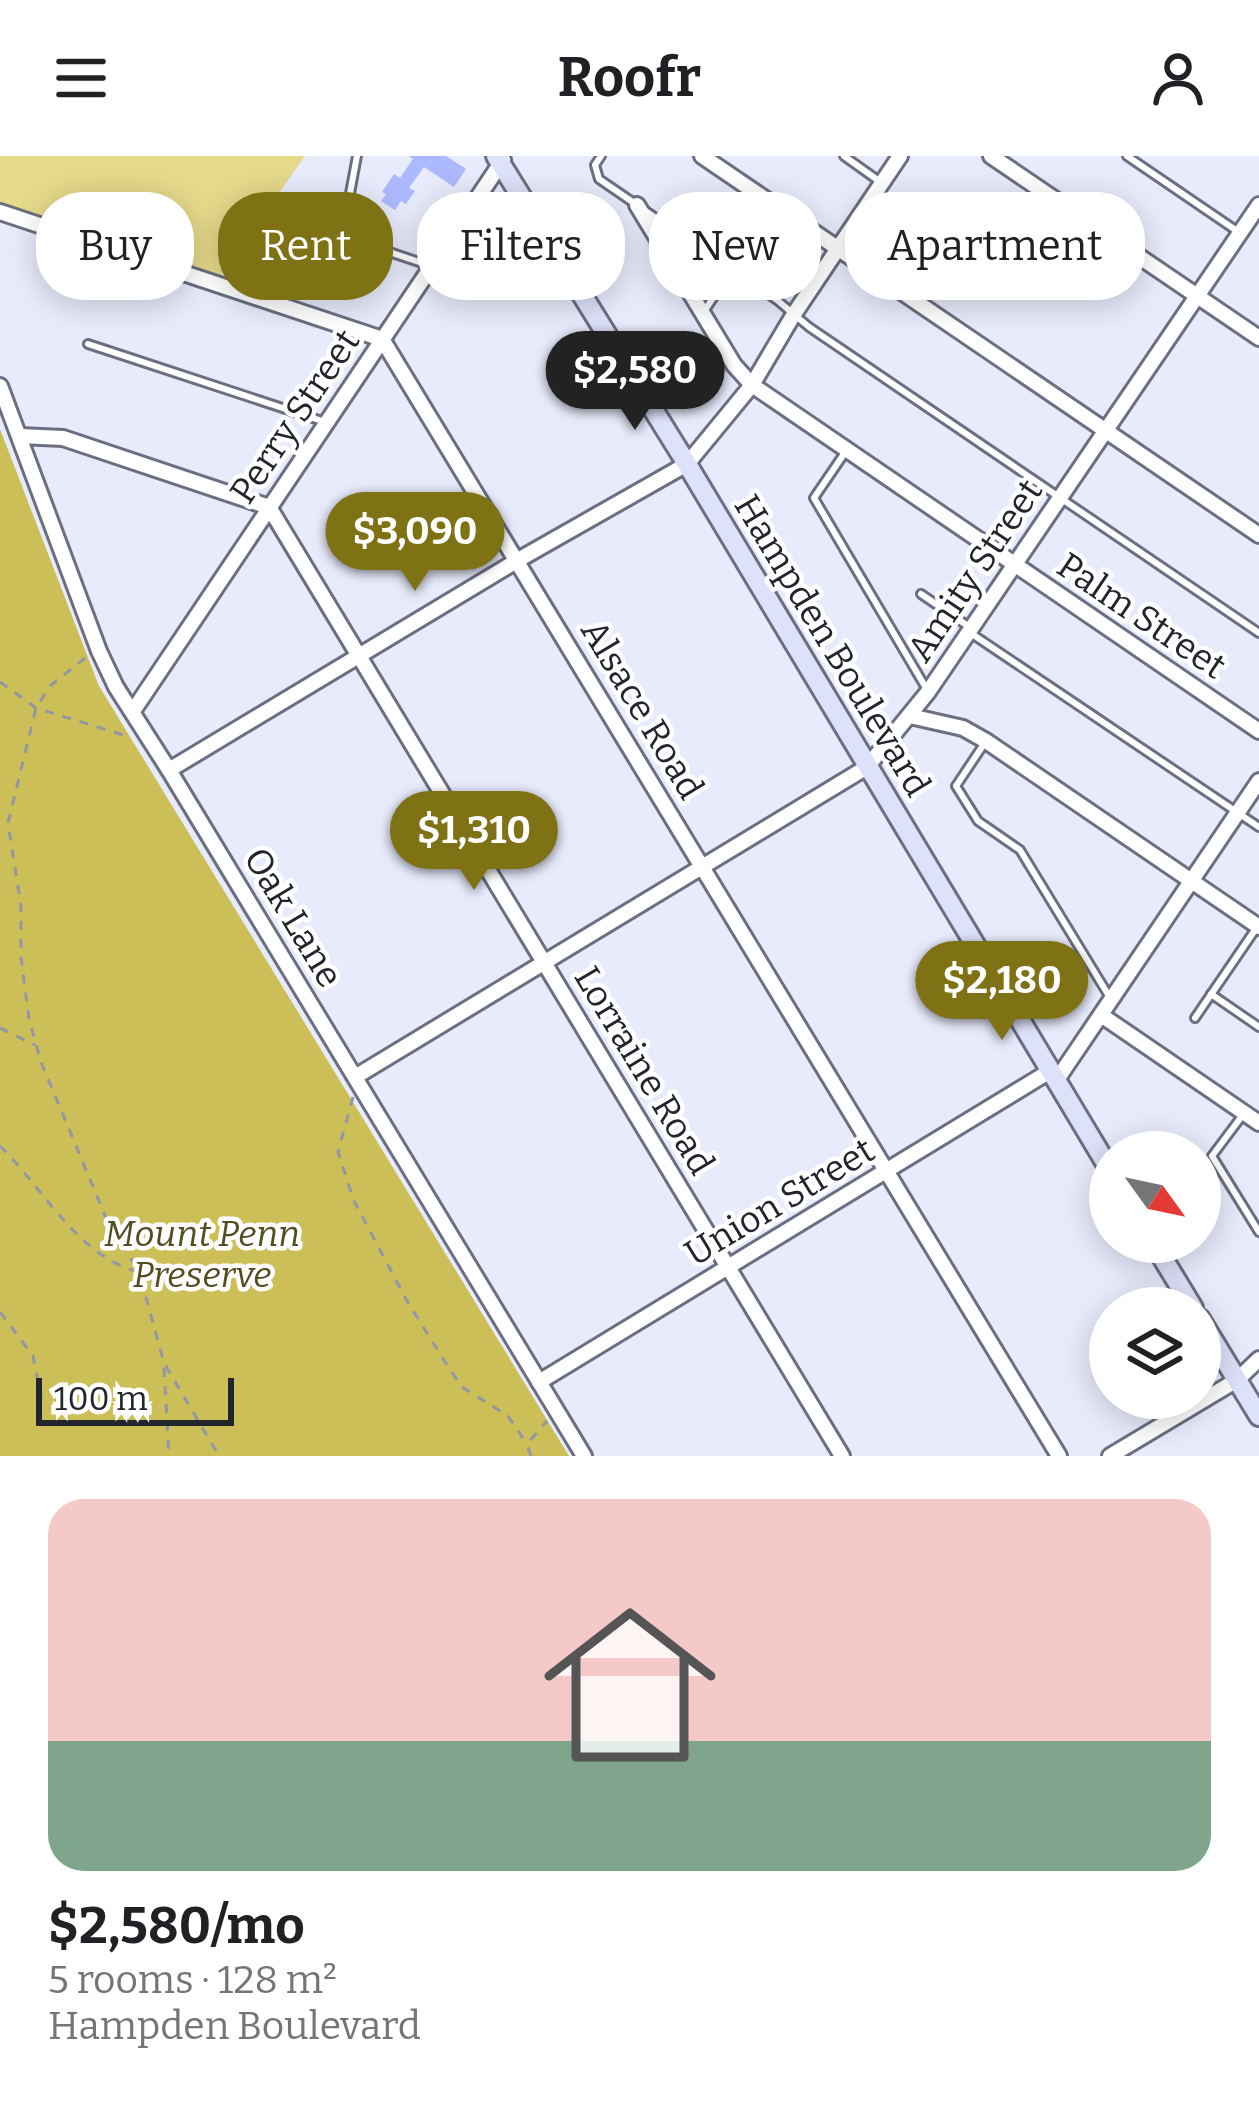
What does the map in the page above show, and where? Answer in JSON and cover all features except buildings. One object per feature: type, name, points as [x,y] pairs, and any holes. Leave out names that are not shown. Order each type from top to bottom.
[{"type":"main road","name":"Hampden Boulevard","points":[[501,159],[1089,1135]]},
{"type":"main road","points":[[1221,1354],[1259,1416]]},
{"type":"street","points":[[702,156],[1259,536]]},
{"type":"street","points":[[170,770],[687,464],[752,385],[900,156]]},
{"type":"street","points":[[991,156],[1259,338]]},
{"type":"street","name":"Perry Street","points":[[479,192],[501,159]]},
{"type":"street","name":"Palm Street","points":[[637,205],[752,385],[1259,731]]},
{"type":"street","name":"Amity Street","points":[[357,1081],[544,961],[867,767],[928,692],[1259,205]]},
{"type":"street","points":[[0,212],[382,339]]},
{"type":"street","name":"Perry Street","points":[[133,711],[417,287]]},
{"type":"street","name":"Alsace Road","points":[[382,339],[1059,1456]]},
{"type":"street","name":"Oak Lane","points":[[0,386],[39,498],[116,687],[584,1456]]},
{"type":"street","points":[[20,436],[62,439],[269,506]]},
{"type":"street","name":"Lorraine Road","points":[[269,506],[842,1456]]},
{"type":"street","points":[[910,716],[963,728],[986,741],[1258,926]]},
{"type":"street","name":"Union Street","points":[[539,1382],[887,1170],[1053,1076],[1101,1015],[1259,781]]},
{"type":"street","points":[[1101,1015],[1259,1124]]},
{"type":"street","points":[[1110,1456],[1237,1380],[1259,1359]]},
{"type":"lane","points":[[350,192],[357,156]]},
{"type":"lane","points":[[602,156],[595,165],[598,179],[649,213]]},
{"type":"lane","points":[[844,156],[882,183]]},
{"type":"lane","points":[[1126,156],[1240,233]]},
{"type":"lane","points":[[703,313],[712,300]]},
{"type":"lane","points":[[774,300],[1259,633]]},
{"type":"lane","points":[[88,344],[326,422]]},
{"type":"lane","points":[[846,451],[814,498],[928,692]]},
{"type":"lane","points":[[922,594],[1259,827]]},
{"type":"lane","points":[[986,741],[956,786],[978,821],[1020,850],[1111,999]]},
{"type":"lane","points":[[1195,1018],[1258,926]]},
{"type":"lane","points":[[1211,994],[1259,1027]]},
{"type":"lane","points":[[1244,1113],[1211,1156],[1259,1232]]},
{"type":"path","points":[[99,651],[50,686],[36,708],[8,823],[20,906],[21,958],[36,1046],[65,1127],[109,1225],[139,1272],[164,1364],[169,1456]]},
{"type":"path","points":[[0,682],[36,708],[130,737],[149,738]]},
{"type":"path","points":[[0,1028],[36,1046]]},
{"type":"path","points":[[357,1081],[338,1152],[354,1201],[450,1370],[462,1387],[508,1416],[531,1456]]},
{"type":"path","points":[[0,1146],[88,1248],[116,1266],[139,1272]]},
{"type":"path","points":[[0,1312],[32,1356],[42,1401]]},
{"type":"path","points":[[164,1364],[219,1456]]},
{"type":"path","points":[[527,1444],[557,1411]]},
{"type":"shaded area","points":[[0,156],[305,156],[280,192],[218,192],[218,274],[194,266],[194,192],[36,192],[36,216],[0,204]]},
{"type":"green space","name":"Mount Penn Preserve","points":[[0,429],[99,686],[569,1456],[0,1456]]}]
